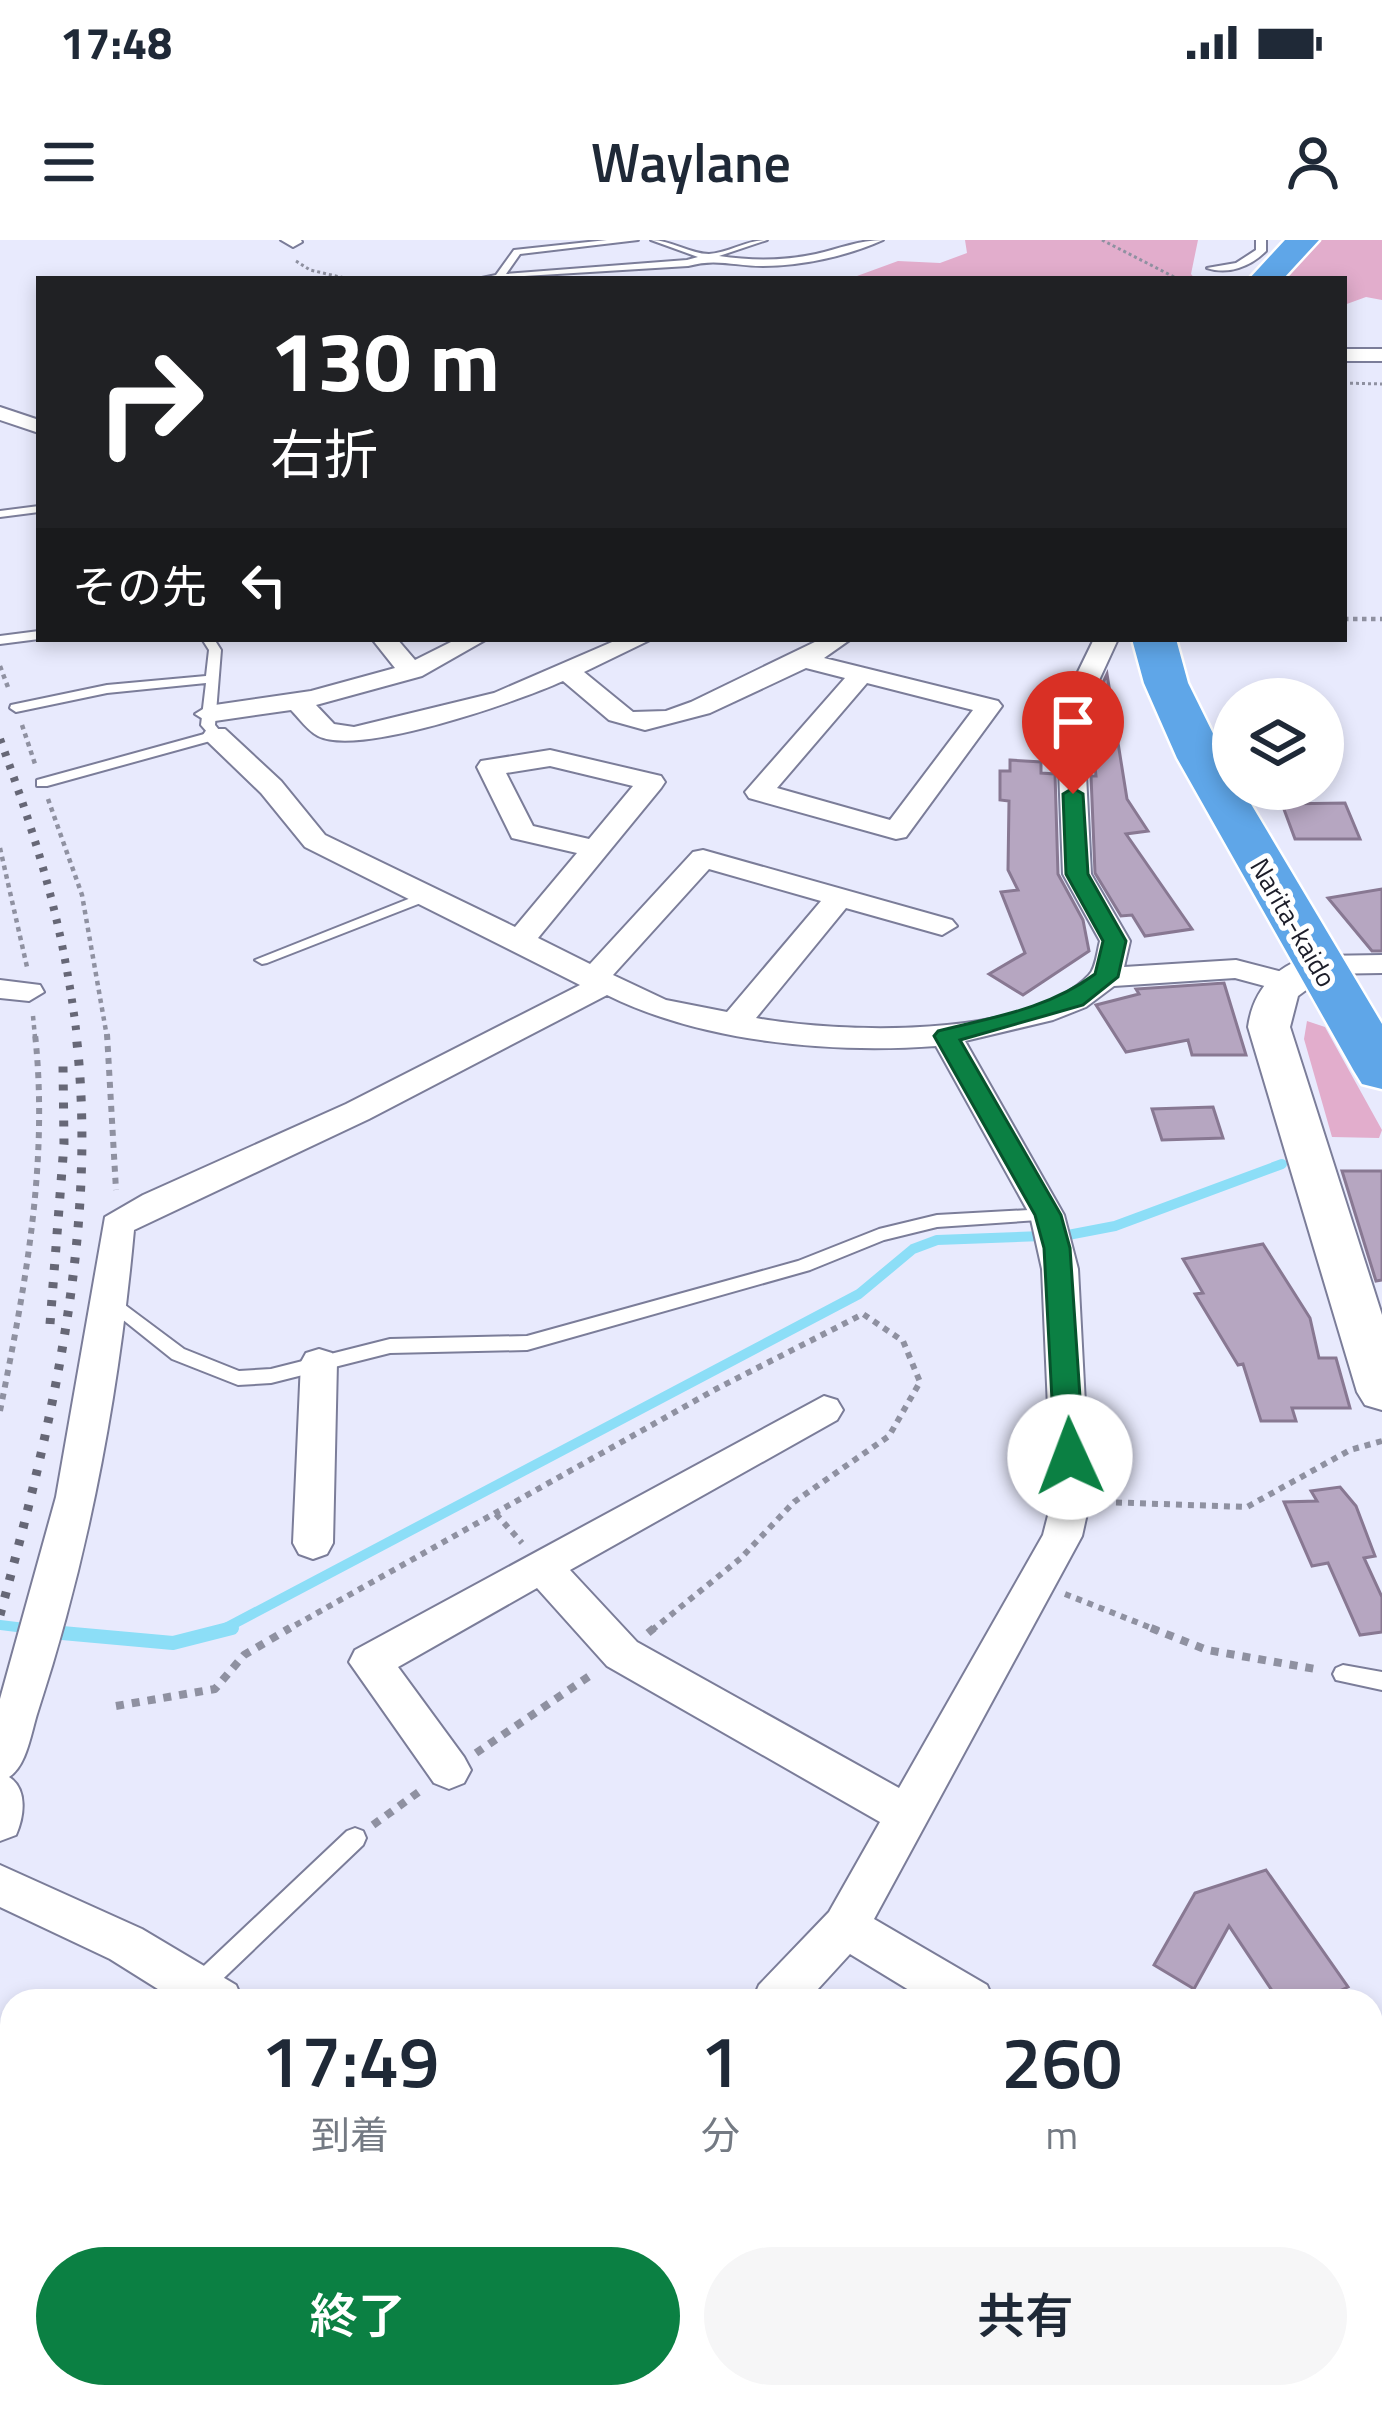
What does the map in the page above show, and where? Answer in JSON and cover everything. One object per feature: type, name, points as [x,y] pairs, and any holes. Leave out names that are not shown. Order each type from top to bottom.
[{"type":"highway","points":[[1268,276],[1303,240]]},
{"type":"highway","name":"Narita-kaido","points":[[1155,642],[1166,683],[1302,974],[1382,1071]]},
{"type":"street","points":[[1347,355],[1382,355]]},
{"type":"street","points":[[0,413],[36,426]]},
{"type":"street","points":[[387,642],[410,670]]},
{"type":"street","points":[[469,642],[410,670],[212,724],[315,841],[657,1008],[871,1041],[946,1036],[1042,1013],[1075,1000],[1106,977],[1236,969],[1302,974],[1382,964]]},
{"type":"street","points":[[299,703],[326,730],[354,735],[503,698],[633,642]]},
{"type":"street","points":[[568,672],[625,718],[652,722],[766,682],[834,642]]},
{"type":"street","points":[[1105,642],[1070,715],[1077,874],[1114,941],[1106,977]]},
{"type":"street","points":[[804,659],[989,706],[896,831],[759,792],[862,674]]},
{"type":"street","points":[[518,943],[651,782],[550,758],[490,767],[522,832],[595,849]]},
{"type":"street","points":[[0,1762],[45,1631],[91,1432],[111,1303],[117,1225],[149,1203],[262,1158],[409,1088],[597,982],[703,857],[942,926]]},
{"type":"street","points":[[735,1023],[839,897]]},
{"type":"street","points":[[1302,974],[1271,1000],[1269,1027],[1382,1392]]},
{"type":"street","points":[[787,1989],[845,1927],[904,1814],[1039,1584],[1063,1536],[1070,1500],[1052,1232],[946,1036]]},
{"type":"street","points":[[313,1543],[319,1362]]},
{"type":"street","points":[[449,1771],[370,1662],[824,1410]]},
{"type":"street","points":[[544,1569],[622,1654],[904,1814]]},
{"type":"street","points":[[0,1793],[0,1821]]},
{"type":"street","points":[[0,1886],[126,1944],[201,1989]]},
{"type":"street","points":[[845,1927],[950,1989]]},
{"type":"lane","points":[[500,276],[517,252],[633,240]]},
{"type":"lane","points":[[656,240],[704,258],[790,265],[878,240]]},
{"type":"lane","points":[[540,276],[601,273],[704,258],[762,240]]},
{"type":"lane","points":[[1212,268],[1235,268],[1252,261],[1261,251],[1261,240]]},
{"type":"lane","points":[[0,514],[36,509]]},
{"type":"lane","points":[[0,640],[36,635]]},
{"type":"lane","points":[[42,783],[212,724],[210,679],[215,650],[210,642]]},
{"type":"lane","points":[[16,708],[107,689],[210,679]]},
{"type":"lane","points":[[262,960],[426,896]]},
{"type":"lane","points":[[111,1303],[178,1354],[238,1378],[271,1376],[390,1346],[526,1343],[803,1266],[879,1234],[937,1221],[1052,1232]]},
{"type":"lane","points":[[1343,1674],[1382,1681]]},
{"type":"lane","points":[[214,1989],[355,1838]]},
{"type":"path","points":[[1102,240],[1172,276]]},
{"type":"path","points":[[291,241],[291,256],[302,267],[337,276]]},
{"type":"path","points":[[1347,383],[1382,384]]},
{"type":"path","points":[[1347,619],[1382,619]]},
{"type":"path","points":[[0,665],[89,910],[112,1049],[117,1225]]},
{"type":"path","points":[[0,848],[26,955],[15,991],[40,1065],[34,1231],[0,1411]]},
{"type":"path","points":[[1070,1500],[1247,1507],[1350,1450],[1382,1441]]},
{"type":"path","points":[[1039,1584],[1207,1650],[1343,1674]]},
{"type":"path","points":[[355,1838],[622,1654]]},
{"type":"shaded area","points":[[965,240],[1198,240],[1193,276],[857,276],[898,261],[940,263],[967,253]]},
{"type":"shaded area","points":[[1318,240],[1382,240],[1382,300],[1366,297],[1347,304],[1347,276],[1287,276]]},
{"type":"shaded area","points":[[1307,1021],[1325,1027],[1382,1130],[1379,1138],[1332,1137],[1304,1039]]},
{"type":"building","points":[[1107,674],[1127,799],[1148,831],[1126,834],[1192,929],[1145,936],[1132,915],[1121,916],[1095,873],[1091,776],[1096,776],[1089,713]]},
{"type":"building","points":[[1010,760],[1041,762],[1041,773],[1055,774],[1058,874],[1083,920],[1089,951],[1023,995],[989,974],[1025,953],[1001,892],[1018,890],[1008,870],[1009,801],[1000,800],[1000,771],[1010,771]]},
{"type":"building","points":[[1344,803],[1360,839],[1295,839],[1284,810],[1344,810]]},
{"type":"building","points":[[1382,889],[1382,951],[1372,951],[1328,898]]},
{"type":"building","points":[[1224,983],[1246,1055],[1192,1055],[1188,1040],[1126,1052],[1096,1005],[1139,994],[1136,989]]},
{"type":"building","points":[[1213,1107],[1223,1138],[1162,1140],[1152,1109]]},
{"type":"building","points":[[1342,1171],[1382,1171],[1382,1280],[1376,1281]]},
{"type":"building","points":[[1263,1244],[1310,1318],[1319,1358],[1336,1358],[1350,1408],[1292,1408],[1296,1421],[1261,1421],[1243,1364],[1238,1365],[1195,1294],[1203,1293],[1183,1259]]},
{"type":"building","points":[[1340,1487],[1356,1506],[1375,1556],[1364,1558],[1382,1597],[1382,1632],[1360,1635],[1328,1563],[1312,1566],[1284,1502],[1317,1501],[1311,1491]]},
{"type":"building","points":[[1266,1870],[1348,1987],[1271,1989],[1229,1926],[1194,1989],[1154,1965],[1195,1893]]},
{"type":"waterway","points":[[220,1631],[859,1294],[913,1249],[937,1240],[1068,1235],[1115,1226],[1282,1164]]},
{"type":"waterway","points":[[0,1625],[33,1629],[24,1628]]},
{"type":"waterway","points":[[51,1632],[173,1643],[232,1628]]},
{"type":"railway","points":[[0,739],[48,885],[77,1037]]},
{"type":"railway","points":[[0,1615],[53,1400],[76,1254],[81,1181],[76,1034]]},
{"type":"railway","points":[[50,1324],[64,1144],[63,1066]]},
{"type":"route","points":[[1070,1457],[1060,1269],[1048,1215],[946,1036],[1042,1013],[1075,1000],[1106,977],[1114,941],[1077,874],[1073,794]]}]
